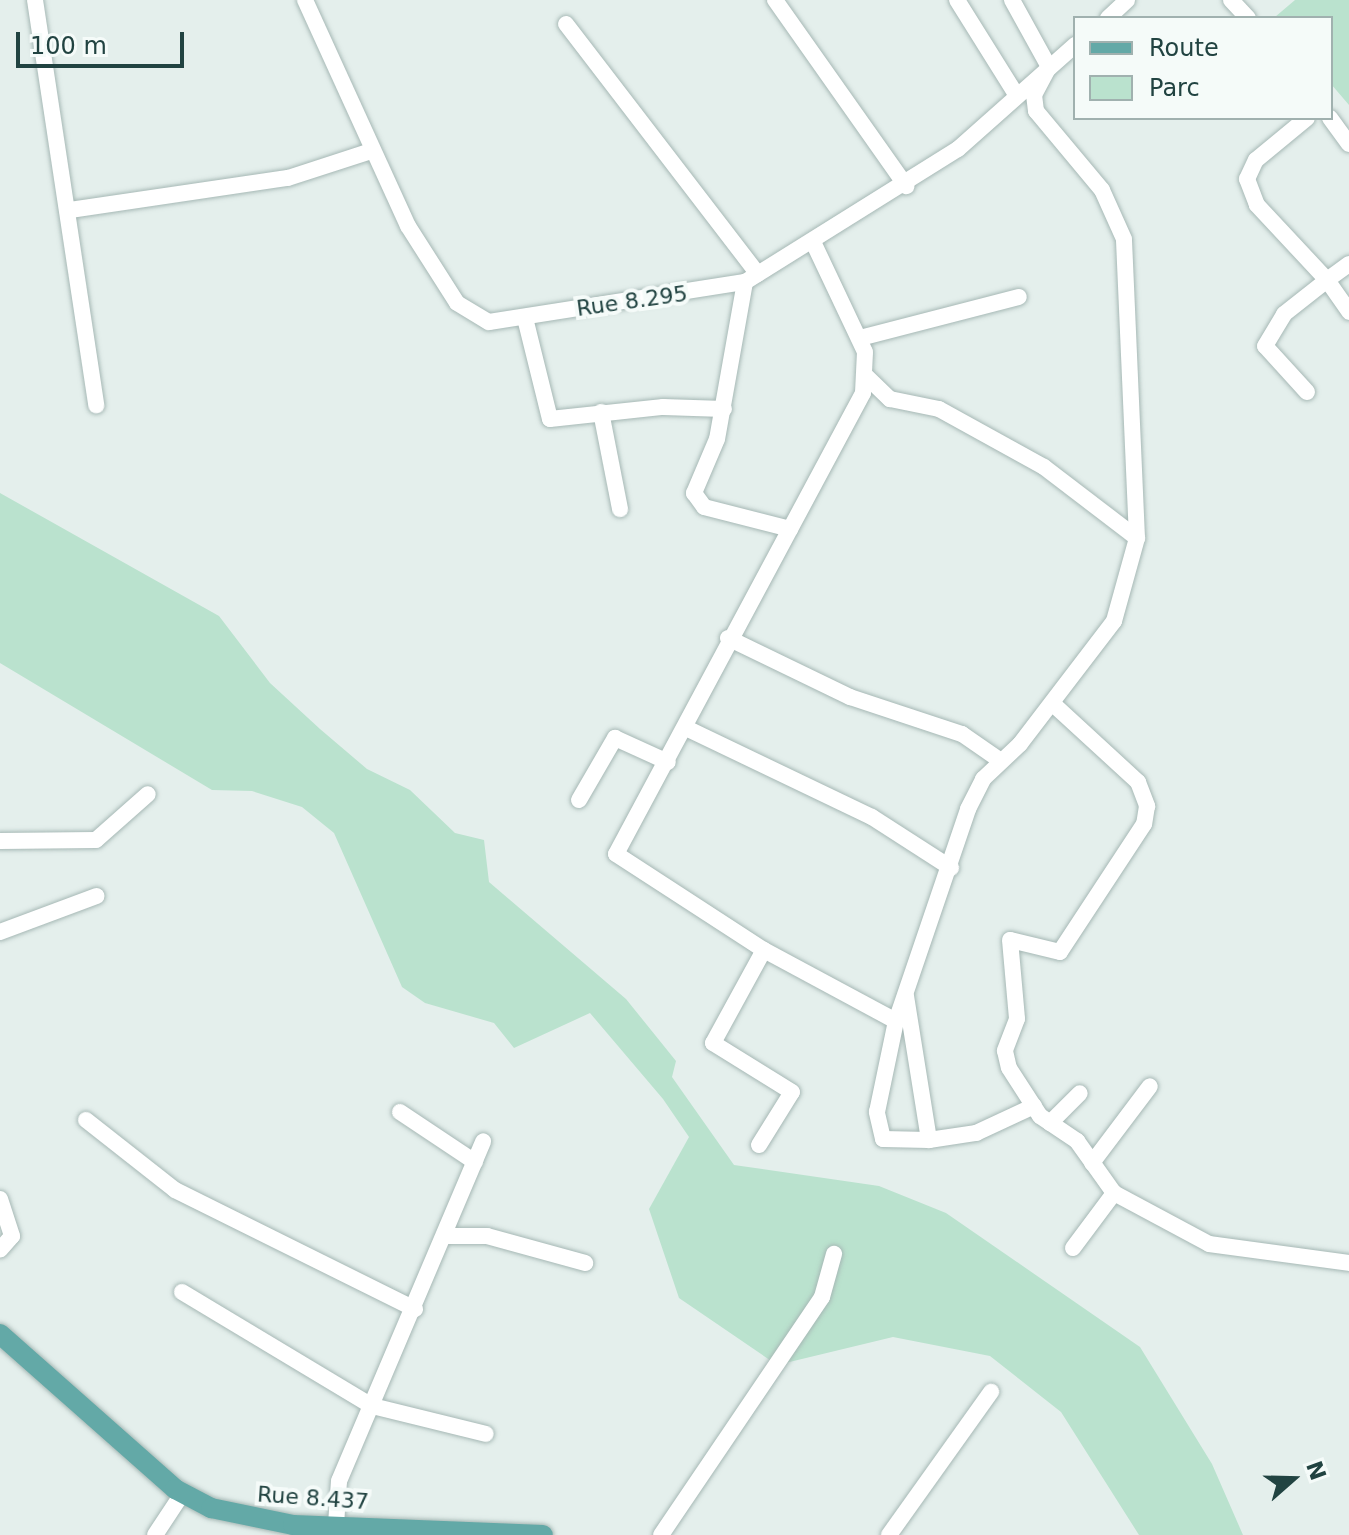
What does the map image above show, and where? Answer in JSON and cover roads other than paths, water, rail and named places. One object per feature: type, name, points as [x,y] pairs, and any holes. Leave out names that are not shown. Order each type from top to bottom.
[{"type":"main road","name":"Rue 8.437","points":[[0,1334],[182,1494],[262,1522],[392,1531],[543,1535]]},
{"type":"street","points":[[35,0],[70,210],[96,405]]},
{"type":"street","name":"Rue 8.295","points":[[305,0],[371,151],[433,269],[466,312],[489,322],[752,278],[814,244],[906,186],[1073,47]]},
{"type":"street","points":[[775,0],[906,186]]},
{"type":"street","points":[[957,0],[1017,96]]},
{"type":"street","points":[[1012,0],[1049,67],[1034,95],[1036,111],[1102,190],[1124,239],[1137,538],[1114,621],[1052,703],[1001,761],[968,809],[951,868],[896,1021],[876,1132],[883,1139],[929,1140],[976,1133],[1034,1106]]},
{"type":"street","points":[[1110,16],[1127,0]]},
{"type":"street","points":[[1231,0],[1246,16]]},
{"type":"street","points":[[566,24],[752,278],[724,409],[696,501],[790,529]]},
{"type":"street","points":[[1305,120],[1256,160],[1247,179],[1257,205],[1327,280],[1349,312]]},
{"type":"street","points":[[1331,120],[1349,144]]},
{"type":"street","points":[[70,210],[288,178],[371,151]]},
{"type":"street","points":[[814,244],[860,338],[867,377],[845,433],[728,638],[686,728],[616,856],[764,950],[896,1021]]},
{"type":"street","points":[[1307,392],[1265,346],[1284,314],[1349,264]]},
{"type":"street","points":[[860,338],[1019,297]]},
{"type":"street","points":[[525,318],[546,414],[560,420],[601,412],[724,409]]},
{"type":"street","points":[[867,377],[890,399],[939,409],[1044,467],[1137,538]]},
{"type":"street","points":[[601,412],[620,509]]},
{"type":"street","points":[[728,638],[850,697],[962,734],[1001,761]]},
{"type":"street","points":[[1052,703],[1138,782],[1147,806],[1144,824],[1060,952],[1010,940],[1017,1019],[1005,1051],[1034,1106],[1050,1123],[1077,1141],[1114,1193],[1209,1244],[1349,1263]]},
{"type":"street","points":[[686,728],[872,817],[951,868]]},
{"type":"street","points":[[579,800],[615,738],[668,762]]},
{"type":"street","points":[[0,841],[96,840],[148,794]]},
{"type":"street","points":[[0,932],[97,896]]},
{"type":"street","points":[[759,1145],[792,1092],[713,1043],[764,950]]},
{"type":"street","points":[[906,994],[929,1140]]},
{"type":"street","points":[[1092,1163],[1150,1086]]},
{"type":"street","points":[[1050,1123],[1080,1093]]},
{"type":"street","points":[[400,1112],[475,1162]]},
{"type":"street","points":[[86,1120],[175,1190],[415,1309]]},
{"type":"street","points":[[336,1525],[339,1481],[446,1236],[483,1141]]},
{"type":"street","points":[[1073,1248],[1114,1193]]},
{"type":"street","points":[[0,1199],[12,1236],[0,1250]]},
{"type":"street","points":[[446,1236],[487,1236],[585,1263]]},
{"type":"street","points":[[661,1535],[822,1297],[834,1254]]},
{"type":"street","points":[[182,1292],[372,1406],[486,1434]]},
{"type":"street","points":[[897,1532],[991,1392]]},
{"type":"street","points":[[155,1535],[182,1494]]}]
